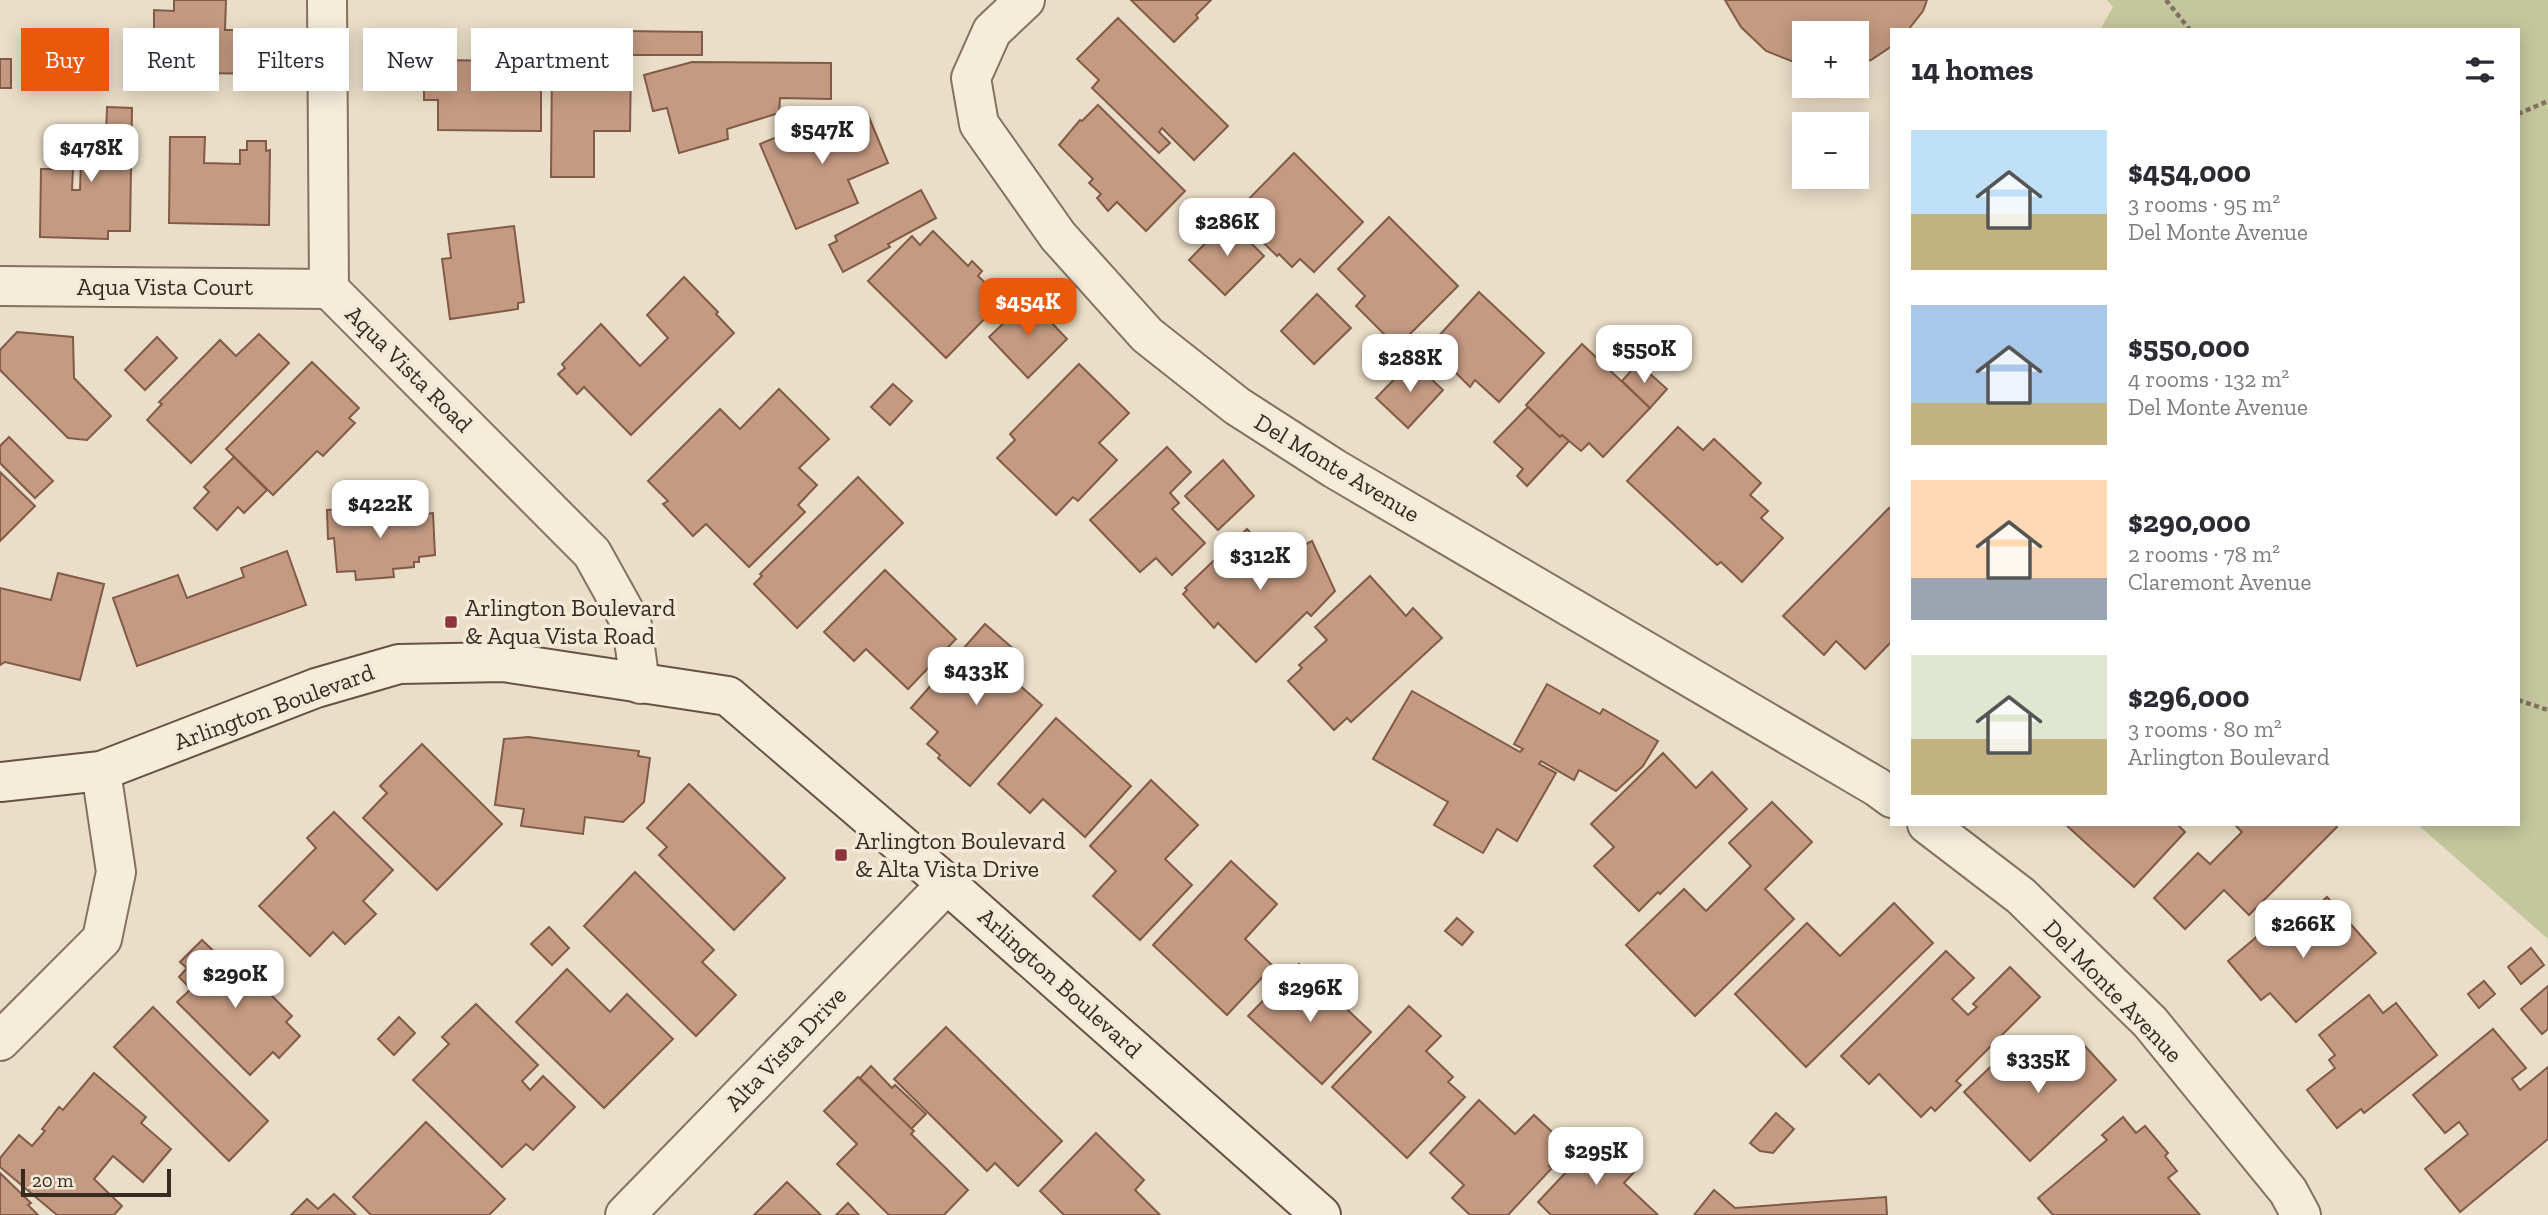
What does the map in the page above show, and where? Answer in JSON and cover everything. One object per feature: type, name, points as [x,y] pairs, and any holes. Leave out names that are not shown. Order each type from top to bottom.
[{"type":"street","name":"Aqua Vista Road","points":[[327,0],[329,289],[592,553],[632,625],[640,684]]},
{"type":"street","name":"Del Monte Avenue","points":[[1025,0],[992,31],[971,78],[979,124],[1058,236],[1147,335],[1237,406],[1335,469],[1853,772],[1890,797]]},
{"type":"street","name":"Aqua Vista Court","points":[[0,286],[329,289]]},
{"type":"street","name":"Arlington Boulevard","points":[[0,782],[102,771],[316,688],[399,664],[503,662],[728,696],[947,884],[1321,1215]]},
{"type":"street","points":[[0,1041],[102,939],[116,872],[102,771]]},
{"type":"street","name":"Del Monte Avenue","points":[[1930,826],[2021,896],[2150,1023],[2288,1191],[2301,1215]]},
{"type":"street","name":"Alta Vista Drive","points":[[625,1215],[947,884]]},
{"type":"path","points":[[2165,0],[2188,28]]},
{"type":"path","points":[[2520,113],[2548,101]]},
{"type":"path","points":[[2520,701],[2548,710]]},
{"type":"green space","points":[[2107,0],[2548,0],[2548,939],[2419,826],[2520,826],[2520,28],[2101,28],[2113,7]]},
{"type":"building","points":[[174,0],[226,0],[225,30],[233,30],[233,74],[219,73],[219,28],[154,28],[154,10],[174,11]]},
{"type":"building","points":[[1131,0],[1211,0],[1196,15],[1198,18],[1174,42]]},
{"type":"building","points":[[1725,0],[1927,0],[1923,11],[1910,28],[1890,28],[1890,47],[1871,60],[1869,21],[1792,21],[1792,61],[1766,51],[1741,27]]},
{"type":"building","points":[[1118,18],[1228,126],[1194,160],[1162,128],[1159,132],[1170,143],[1159,153],[1092,88],[1099,80],[1077,59]]},
{"type":"building","points":[[633,31],[702,32],[702,55],[633,55]]},
{"type":"building","points":[[0,59],[11,59],[11,88],[0,88]]},
{"type":"building","points":[[457,60],[471,60],[471,91],[541,91],[541,131],[438,130],[438,100],[424,100],[424,91],[457,91]]},
{"type":"building","points":[[692,62],[831,63],[831,99],[780,98],[779,113],[727,129],[728,139],[679,153],[667,108],[653,111],[644,75]]},
{"type":"building","points":[[552,91],[631,91],[630,131],[594,131],[594,177],[551,177]]},
{"type":"building","points":[[1098,105],[1185,191],[1146,231],[1117,202],[1108,211],[1097,198],[1101,194],[1089,183],[1093,179],[1059,145],[1080,120]]},
{"type":"building","points":[[107,107],[132,108],[130,231],[108,231],[108,239],[40,237],[41,169],[73,169],[72,190],[80,190],[81,160],[61,160],[61,135],[106,135]]},
{"type":"building","points":[[868,115],[888,163],[848,180],[858,203],[796,229],[760,144],[823,118],[828,131]]},
{"type":"building","points":[[170,137],[205,137],[204,163],[240,164],[240,150],[247,150],[247,141],[266,141],[266,151],[270,150],[269,225],[169,223]]},
{"type":"building","points":[[1294,153],[1363,222],[1314,272],[1300,259],[1292,267],[1234,214]]},
{"type":"building","points":[[921,190],[936,218],[843,272],[829,245],[837,241],[835,236]]},
{"type":"building","points":[[1389,217],[1458,286],[1397,347],[1356,306],[1365,296],[1338,269]]},
{"type":"building","points":[[1228,220],[1264,256],[1225,295],[1189,260]]},
{"type":"building","points":[[514,226],[524,302],[518,303],[518,309],[450,319],[442,259],[451,258],[448,234]]},
{"type":"building","points":[[933,231],[968,266],[972,261],[982,271],[978,276],[1003,300],[946,358],[868,281],[912,236],[920,245]]},
{"type":"building","points":[[684,277],[734,333],[631,435],[584,387],[577,394],[558,374],[565,368],[562,364],[601,324],[640,366],[668,338],[647,315]]},
{"type":"building","points":[[1479,292],[1544,353],[1499,402],[1475,380],[1470,387],[1452,369],[1448,374],[1424,352]]},
{"type":"building","points":[[1317,294],[1351,328],[1314,364],[1281,331]]},
{"type":"building","points":[[1029,299],[1067,339],[1028,378],[989,337]]},
{"type":"building","points":[[17,332],[73,337],[74,378],[111,416],[87,440],[68,438],[0,370],[0,350]]},
{"type":"building","points":[[259,334],[289,363],[191,463],[147,420],[162,404],[159,402],[220,340],[236,356]]},
{"type":"building","points":[[157,337],[177,358],[145,390],[125,370]]},
{"type":"building","points":[[1582,344],[1650,408],[1603,457],[1589,443],[1581,451],[1562,435],[1560,437],[1526,405]]},
{"type":"building","points":[[1412,361],[1443,390],[1408,428],[1376,398]]},
{"type":"building","points":[[312,362],[359,408],[349,418],[355,423],[323,456],[317,451],[273,495],[226,449]]},
{"type":"building","points":[[1638,363],[1667,389],[1650,408],[1622,381]]},
{"type":"building","points":[[1079,364],[1129,413],[1099,443],[1117,460],[1078,501],[1073,497],[1056,515],[997,458],[1015,440],[1010,434]]},
{"type":"building","points":[[893,384],[912,401],[890,425],[871,407]]},
{"type":"building","points":[[779,389],[829,439],[799,468],[817,485],[798,505],[805,512],[749,567],[706,524],[693,536],[663,504],[668,501],[648,481],[720,409],[740,429]]},
{"type":"building","points":[[1528,407],[1560,437],[1562,435],[1569,441],[1527,486],[1517,476],[1523,469],[1494,442]]},
{"type":"building","points":[[1678,427],[1703,450],[1714,439],[1761,483],[1750,495],[1768,511],[1761,518],[1783,538],[1742,582],[1721,562],[1717,565],[1627,481]]},
{"type":"building","points":[[9,437],[53,481],[35,498],[0,463],[0,446]]},
{"type":"building","points":[[1167,447],[1191,472],[1170,493],[1179,503],[1172,509],[1205,543],[1172,575],[1156,558],[1140,572],[1090,520]]},
{"type":"building","points":[[234,457],[267,490],[244,513],[238,507],[217,530],[194,508],[209,492],[204,487]]},
{"type":"building","points":[[1223,460],[1254,496],[1218,530],[1185,496]]},
{"type":"building","points":[[0,472],[35,506],[0,541]]},
{"type":"building","points":[[858,477],[903,523],[797,628],[754,584],[762,576],[760,574]]},
{"type":"building","points":[[411,506],[416,508],[416,515],[433,513],[435,555],[419,557],[419,562],[414,562],[414,567],[393,569],[394,577],[356,580],[355,571],[337,572],[334,538],[328,539],[327,510]]},
{"type":"building","points":[[1889,508],[1890,643],[1865,669],[1836,641],[1824,655],[1783,616]]},
{"type":"building","points":[[1247,529],[1276,560],[1312,541],[1335,591],[1311,616],[1307,612],[1256,662],[1218,623],[1214,628],[1183,594],[1187,590],[1185,588]]},
{"type":"building","points":[[287,551],[306,605],[137,666],[113,598],[178,575],[187,598],[244,577],[241,568]]},
{"type":"building","points":[[885,570],[956,639],[908,689],[866,649],[854,661],[824,632]]},
{"type":"building","points":[[58,573],[104,584],[80,680],[5,662],[0,665],[0,588],[51,600]]},
{"type":"building","points":[[1370,576],[1406,616],[1413,608],[1442,638],[1351,722],[1347,718],[1334,730],[1288,681],[1302,668],[1299,665],[1327,640],[1315,627]]},
{"type":"building","points":[[985,624],[1016,651],[1001,669],[1042,705],[970,786],[938,758],[940,755],[927,744],[938,732],[911,708]]},
{"type":"building","points":[[1547,684],[1600,714],[1603,709],[1658,741],[1643,766],[1616,791],[1579,770],[1574,780],[1541,761],[1539,764],[1556,773],[1517,841],[1497,829],[1483,853],[1434,825],[1448,802],[1373,759],[1412,691],[1520,752],[1523,749],[1514,744]]},
{"type":"building","points":[[1056,718],[1131,786],[1085,837],[1043,799],[1030,813],[998,784]]},
{"type":"building","points":[[528,737],[639,751],[638,756],[650,758],[644,802],[623,822],[585,817],[583,834],[521,826],[524,809],[495,805],[504,739]]},
{"type":"building","points":[[422,744],[502,824],[437,890],[363,818],[387,793],[380,786]]},
{"type":"building","points":[[1663,753],[1696,788],[1712,772],[1747,809],[1639,911],[1594,866],[1614,847],[1591,824]]},
{"type":"building","points":[[1151,780],[1198,825],[1165,859],[1192,885],[1140,940],[1093,896],[1116,871],[1090,846]]},
{"type":"building","points":[[689,784],[785,878],[734,930],[659,855],[667,847],[647,828]]},
{"type":"building","points":[[1772,802],[1812,842],[1765,889],[1794,919],[1695,1016],[1626,945],[1684,889],[1706,911],[1751,866],[1729,843]]},
{"type":"building","points":[[334,812],[393,870],[363,901],[376,914],[345,944],[333,932],[310,956],[259,906],[316,848],[307,838]]},
{"type":"building","points":[[2067,826],[2179,826],[2185,832],[2134,887]]},
{"type":"building","points":[[2236,826],[2337,827],[2249,915],[2224,890],[2185,929],[2154,898],[2198,853],[2210,864],[2242,832]]},
{"type":"building","points":[[1231,861],[1277,904],[1245,939],[1273,966],[1227,1015],[1153,945]]},
{"type":"building","points":[[635,872],[714,950],[702,962],[736,995],[696,1036],[584,926]]},
{"type":"building","points":[[2327,897],[2376,953],[2296,1022],[2270,993],[2261,1000],[2228,961],[2273,923],[2284,935]]},
{"type":"building","points":[[1894,903],[1933,943],[1806,1067],[1735,994],[1807,923],[1840,956]]},
{"type":"building","points":[[1457,918],[1473,932],[1462,945],[1445,931]]},
{"type":"building","points":[[549,927],[569,948],[552,965],[531,944]]},
{"type":"building","points":[[202,940],[245,981],[251,975],[292,1016],[286,1022],[300,1036],[279,1058],[273,1052],[250,1075],[177,1002],[191,989],[179,977],[187,968],[180,962]]},
{"type":"building","points":[[2531,948],[2544,965],[2521,984],[2508,967]]},
{"type":"building","points":[[1946,951],[1974,978],[1952,999],[1968,1015],[1977,1007],[1973,1004],[2010,967],[2040,997],[1956,1081],[1961,1085],[1935,1111],[1931,1107],[1921,1117],[1879,1074],[1869,1084],[1841,1056]]},
{"type":"building","points":[[1299,964],[1371,1032],[1322,1084],[1248,1016]]},
{"type":"building","points":[[567,969],[610,1012],[627,994],[673,1039],[604,1108],[516,1022]]},
{"type":"building","points":[[2484,981],[2495,994],[2479,1008],[2468,994]]},
{"type":"building","points":[[2548,986],[2548,1029],[2542,1034],[2521,1009]]},
{"type":"building","points":[[2369,995],[2383,1013],[2396,1003],[2437,1055],[2364,1113],[2361,1109],[2337,1128],[2307,1090],[2335,1068],[2329,1060],[2335,1055],[2319,1035]]},
{"type":"building","points":[[476,1004],[538,1065],[522,1081],[530,1090],[543,1076],[575,1107],[533,1150],[526,1144],[502,1167],[413,1080],[449,1044],[442,1037]]},
{"type":"building","points":[[1409,1006],[1441,1036],[1426,1051],[1453,1077],[1448,1082],[1465,1097],[1407,1158],[1332,1087]]},
{"type":"building","points":[[153,1007],[268,1121],[229,1161],[114,1047]]},
{"type":"building","points":[[399,1017],[415,1033],[394,1055],[378,1039]]},
{"type":"building","points":[[946,1027],[1062,1141],[1018,1186],[995,1163],[987,1171],[894,1079]]},
{"type":"building","points":[[2493,1029],[2526,1068],[2512,1079],[2520,1090],[2548,1067],[2548,1139],[2460,1212],[2425,1169],[2468,1134],[2459,1122],[2445,1133],[2413,1095]]},
{"type":"building","points":[[2021,1038],[2054,1074],[2084,1045],[2116,1080],[2030,1161],[1964,1092]]},
{"type":"building","points":[[871,1066],[892,1088],[895,1085],[926,1114],[911,1129],[860,1078]]},
{"type":"building","points":[[94,1073],[146,1117],[141,1123],[171,1149],[143,1182],[113,1156],[94,1179],[122,1206],[114,1215],[57,1215],[0,1167],[0,1158],[19,1135],[32,1146],[45,1131],[42,1129],[59,1107],[63,1110]]},
{"type":"building","points":[[858,1077],[914,1131],[911,1134],[968,1190],[944,1215],[889,1215],[837,1164],[857,1144],[824,1111]]},
{"type":"building","points":[[1479,1100],[1515,1134],[1534,1115],[1567,1146],[1549,1166],[1552,1168],[1508,1215],[1470,1215],[1452,1198],[1464,1185],[1430,1153]]},
{"type":"building","points":[[1776,1113],[1794,1129],[1773,1153],[1760,1151],[1750,1143]]},
{"type":"building","points":[[2123,1117],[2136,1133],[2145,1126],[2168,1153],[2165,1156],[2177,1171],[2168,1178],[2200,1215],[2053,1215],[2038,1198],[2107,1140],[2102,1135]]},
{"type":"building","points":[[426,1122],[505,1199],[489,1215],[371,1215],[353,1197]]},
{"type":"building","points":[[1096,1133],[1144,1180],[1135,1190],[1160,1215],[1064,1215],[1040,1191]]},
{"type":"building","points":[[1600,1136],[1636,1170],[1624,1183],[1658,1215],[1551,1215],[1538,1202]]},
{"type":"building","points":[[0,1173],[31,1203],[28,1205],[38,1215],[0,1215]]},
{"type":"building","points":[[787,1182],[821,1215],[754,1215]]},
{"type":"building","points":[[1714,1190],[1735,1208],[1886,1197],[1887,1215],[1694,1215]]},
{"type":"building","points":[[334,1194],[356,1215],[291,1215],[307,1199],[318,1209]]},
{"type":"building","points":[[848,1203],[859,1215],[836,1215]]},
{"type":"place","name":"Arlington Boulevard & Aqua Vista Road","points":[[451,622]]},
{"type":"place","name":"Arlington Boulevard & Alta Vista Drive","points":[[841,855]]}]
